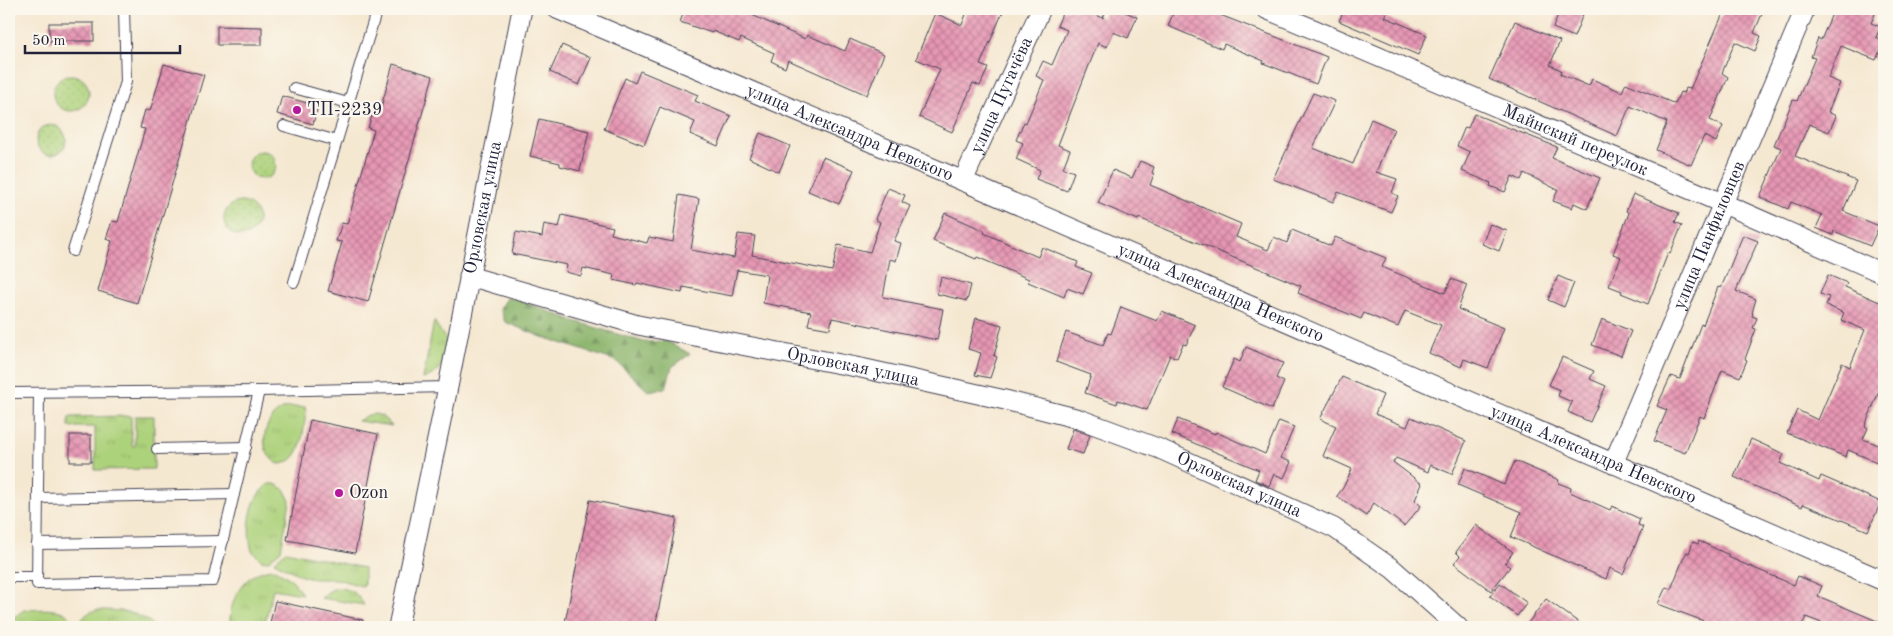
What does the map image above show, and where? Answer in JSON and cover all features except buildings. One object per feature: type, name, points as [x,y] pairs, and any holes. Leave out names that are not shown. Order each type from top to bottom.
[{"type":"street","name":"Орловская улица","points":[[522,9],[469,276],[638,325],[861,368],[1005,400],[1079,419],[1160,449],[1334,528],[1393,569],[1458,627]]},
{"type":"street","name":"улица Александра Невского","points":[[557,9],[963,182],[1884,581]]},
{"type":"street","name":"улица Пугачёва","points":[[963,182],[1041,9]]},
{"type":"street","name":"Майнский переулок","points":[[1266,9],[1884,274]]},
{"type":"street","name":"улица Панфиловцев","points":[[1613,464],[1805,9]]},
{"type":"street","points":[[398,627],[469,276]]},
{"type":"lane","points":[[73,251],[126,82],[124,9]]},
{"type":"lane","points":[[294,282],[377,9]]},
{"type":"lane","points":[[294,88],[348,103]]},
{"type":"lane","points":[[284,126],[337,141]]},
{"type":"lane","points":[[9,393],[448,387]]},
{"type":"lane","points":[[39,393],[37,584],[213,581],[259,391]]},
{"type":"lane","points":[[157,449],[246,447]]},
{"type":"lane","points":[[38,498],[234,494]]},
{"type":"lane","points":[[38,544],[223,541]]},
{"type":"lane","points":[[9,577],[37,577]]},
{"type":"green space","points":[[71,75],[83,81],[89,93],[83,105],[71,111],[59,105],[53,93],[59,81]]},
{"type":"green space","points":[[51,125],[57,126],[65,134],[65,146],[57,154],[51,155],[45,154],[37,146],[36,140],[37,134],[45,126]]},
{"type":"green space","points":[[262,151],[272,155],[276,165],[272,175],[262,179],[252,175],[248,165],[252,155]]},
{"type":"green space","points":[[241,202],[248,203],[253,207],[257,212],[257,226],[253,231],[248,235],[241,236],[234,235],[229,231],[225,226],[224,219],[225,212],[229,207],[234,203]]},
{"type":"green space","points":[[507,298],[517,299],[574,321],[644,342],[667,341],[690,354],[672,367],[666,388],[648,391],[616,361],[542,337],[505,322],[500,309]]},
{"type":"green space","points":[[434,321],[448,343],[441,365],[434,373],[423,379]]},
{"type":"green space","points":[[289,407],[305,407],[306,413],[302,437],[293,458],[279,464],[271,459],[266,451],[265,433],[273,416],[280,410]]},
{"type":"green space","points":[[368,415],[382,416],[392,426],[358,421]]},
{"type":"green space","points":[[131,416],[132,446],[135,446],[135,416],[154,416],[154,469],[95,470],[95,427],[69,427],[69,417]]},
{"type":"green space","points":[[269,484],[275,484],[284,489],[290,501],[281,550],[268,561],[261,560],[252,551],[249,524],[253,505],[257,497]]},
{"type":"green space","points":[[286,551],[364,568],[364,585],[337,579],[304,577],[274,562]]},
{"type":"green space","points":[[275,569],[292,580],[302,594],[273,589],[264,627],[230,627],[232,607],[240,588],[255,574],[264,570]]},
{"type":"green space","points":[[335,588],[352,592],[364,605],[321,598]]},
{"type":"green space","points":[[46,609],[61,612],[71,620],[73,627],[58,627],[51,621],[42,620],[25,627],[9,627],[14,617],[24,610]]},
{"type":"green space","points":[[96,610],[135,614],[149,621],[155,627],[78,627],[84,616]]},
{"type":"place","name":"ТП-2239","points":[[297,110]]},
{"type":"place","name":"Ozon","points":[[339,493]]}]
